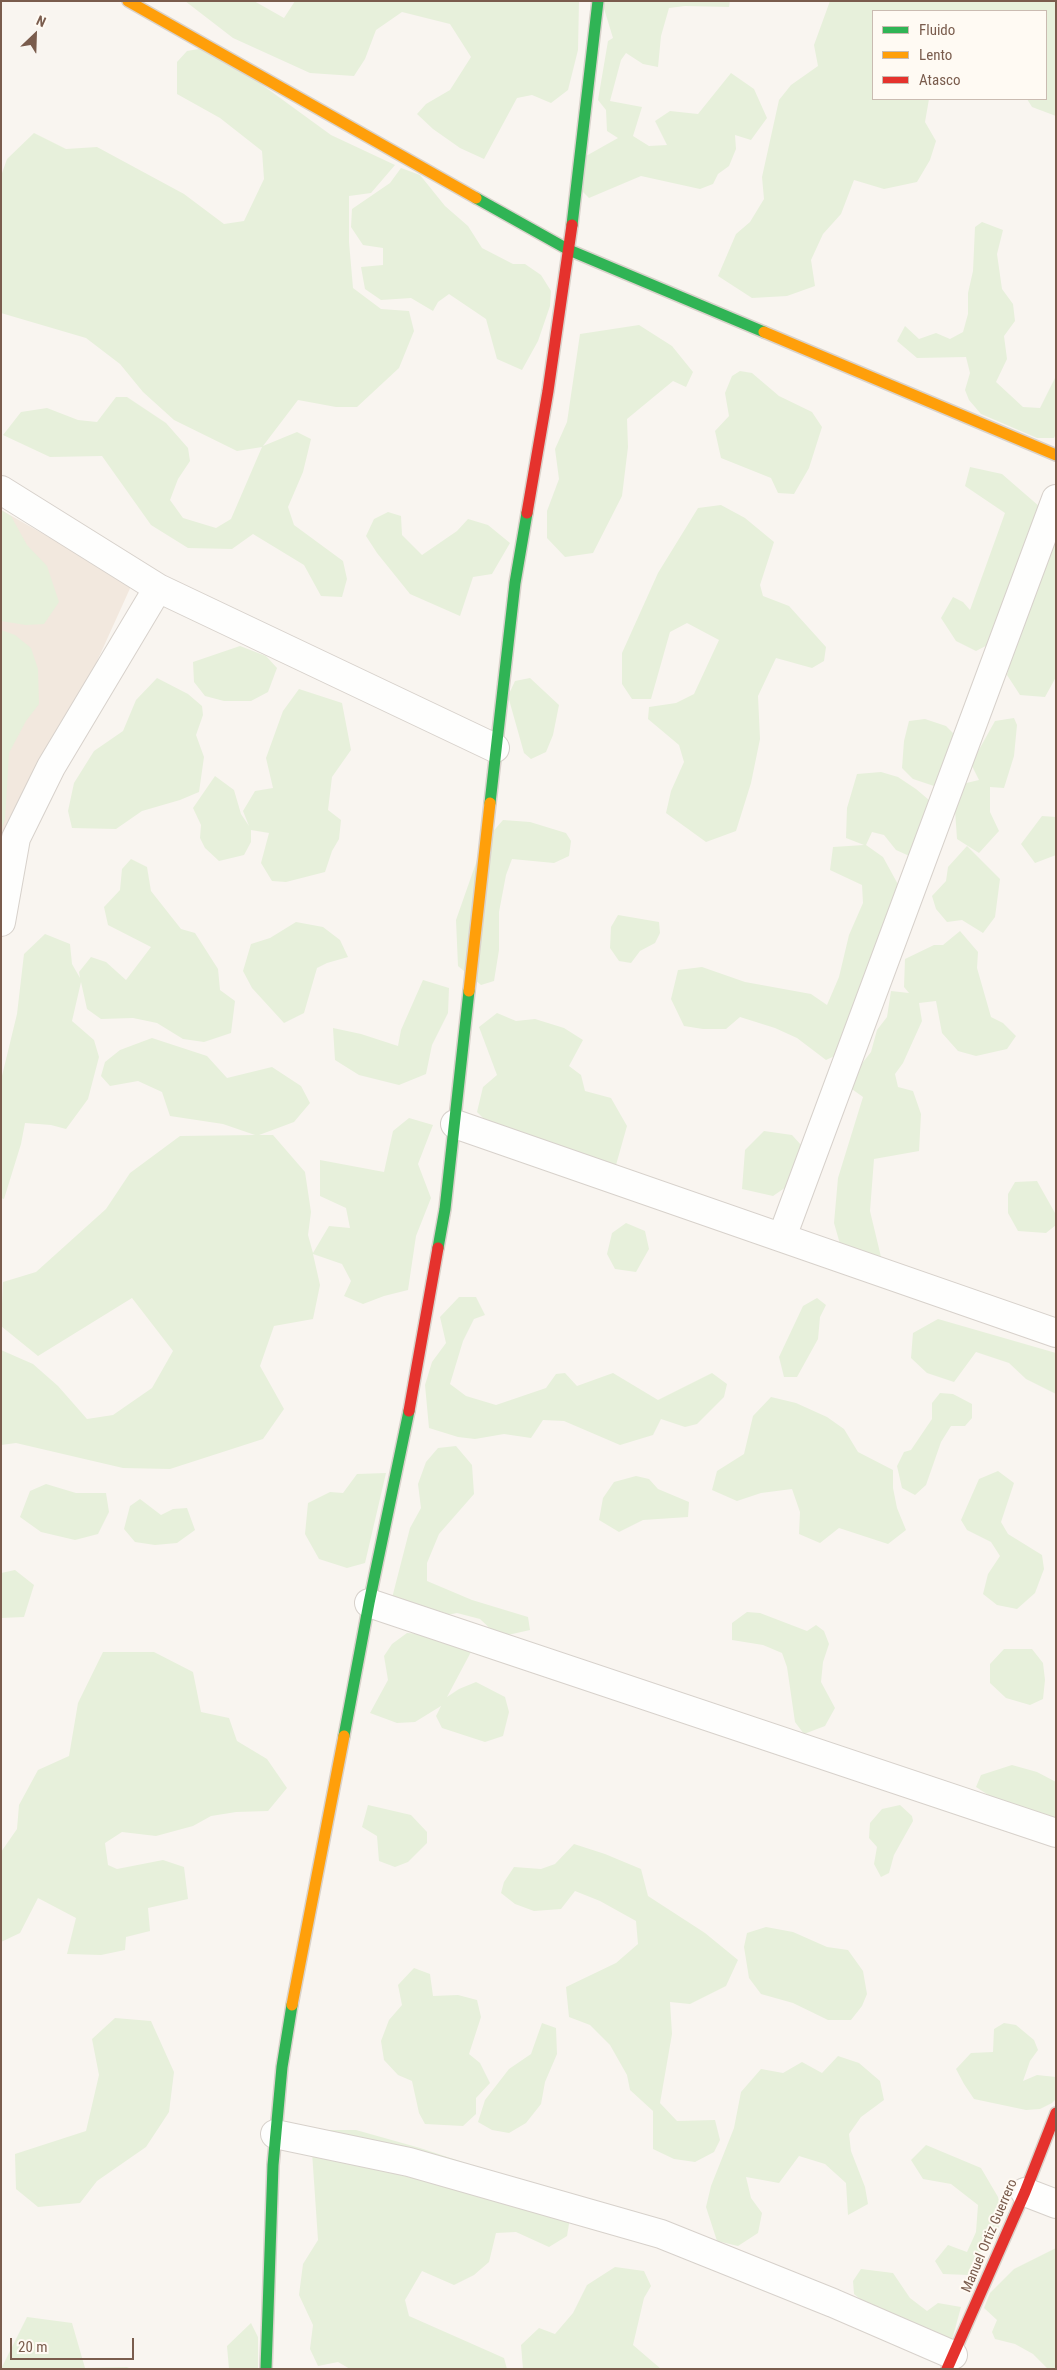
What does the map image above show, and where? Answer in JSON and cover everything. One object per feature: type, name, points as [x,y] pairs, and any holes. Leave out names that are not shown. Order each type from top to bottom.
[{"type":"street","points":[[128,1],[569,250],[1056,455]]},
{"type":"street","points":[[266,2369],[275,2134],[282,2067],[300,1958],[316,1890],[369,1603],[404,1438],[445,1209],[495,748],[515,583],[548,391],[569,250],[598,1]]},
{"type":"street","points":[[1,490],[158,588],[495,748]]},
{"type":"street","points":[[782,1237],[1056,500]]},
{"type":"street","points":[[1,922],[16,838],[51,767],[158,588]]},
{"type":"street","points":[[455,1124],[1056,1333]]},
{"type":"street","points":[[369,1603],[1056,1833]]},
{"type":"street","name":"Manuel Ortiz Guerrero","points":[[950,2362],[1025,2192],[1056,2113]]},
{"type":"street","points":[[275,2134],[409,2162],[661,2234],[833,2303],[950,2362]]},
{"type":"street","points":[[1025,2192],[1056,2204]]},
{"type":"shaded area","points":[[1,510],[132,584],[22,827],[1,915]]},
{"type":"green space","points":[[185,1],[254,1],[284,18],[295,1],[579,1],[578,50],[568,90],[551,103],[532,95],[517,98],[484,159],[460,148],[433,129],[417,114],[426,104],[450,90],[471,57],[450,24],[402,12],[376,30],[365,59],[354,76],[310,73],[233,38]]},
{"type":"green space","points":[[730,1],[729,7],[685,6],[669,8],[661,36],[658,67],[643,64],[626,53],[621,60],[610,101],[642,107],[633,136],[649,146],[667,145],[655,121],[670,111],[698,114],[731,73],[754,89],[767,118],[751,140],[735,135],[736,149],[729,166],[718,174],[713,184],[700,189],[641,176],[589,198],[572,181],[586,156],[618,138],[607,131],[606,110],[598,100],[608,41],[613,38],[602,2]]},
{"type":"green space","points":[[830,1],[1056,1],[1056,116],[1032,107],[1028,100],[1047,100],[1047,10],[872,10],[872,100],[929,100],[925,122],[936,141],[930,160],[917,182],[884,189],[854,180],[841,214],[823,234],[811,260],[815,286],[787,296],[752,298],[718,276],[736,234],[750,222],[764,199],[762,177],[779,100],[791,85],[818,66],[814,45]]},
{"type":"green space","points":[[210,47],[331,135],[395,165],[371,193],[349,196],[349,242],[353,288],[381,309],[409,311],[414,331],[399,368],[357,407],[336,407],[298,400],[263,446],[297,432],[311,439],[303,472],[288,507],[294,525],[343,561],[347,579],[342,597],[321,596],[304,565],[253,534],[232,549],[188,548],[151,525],[102,456],[50,457],[3,435],[21,412],[47,408],[78,420],[97,422],[116,397],[127,397],[166,423],[188,448],[190,461],[178,479],[170,500],[183,518],[216,528],[231,519],[262,447],[237,451],[174,420],[143,392],[120,364],[86,338],[1,313],[1,176],[7,159],[34,133],[66,149],[97,147],[184,194],[224,224],[244,221],[264,179],[262,151],[220,118],[177,94],[177,62],[187,51]]},
{"type":"green space","points":[[401,168],[420,175],[445,206],[468,226],[482,248],[513,264],[525,264],[541,275],[551,291],[550,306],[538,341],[522,370],[497,359],[486,319],[449,294],[438,302],[433,311],[411,298],[381,300],[365,289],[361,267],[383,265],[383,248],[363,245],[351,227],[352,209],[390,183]]},
{"type":"green space","points":[[982,222],[1003,230],[997,254],[1002,289],[1013,304],[1015,321],[1004,336],[1007,359],[996,382],[1023,407],[1040,408],[1056,376],[1056,434],[1054,438],[1037,438],[981,414],[969,400],[965,390],[970,373],[966,357],[917,358],[897,341],[905,326],[919,339],[936,333],[950,339],[963,332],[968,314],[968,293],[973,271],[975,227]]},
{"type":"green space","points":[[639,325],[672,346],[693,372],[686,387],[673,381],[627,419],[628,447],[622,496],[593,553],[565,557],[547,538],[547,511],[559,479],[555,449],[567,422],[580,334]]},
{"type":"green space","points":[[740,371],[752,373],[779,396],[812,412],[822,427],[809,468],[794,494],[778,493],[771,478],[721,458],[715,431],[729,416],[725,393],[732,376]]},
{"type":"green space","points":[[970,467],[1002,474],[1040,507],[1017,564],[1006,600],[1005,636],[976,651],[956,641],[941,618],[953,597],[963,602],[970,610],[1005,513],[965,486]]},
{"type":"green space","points":[[721,505],[745,518],[774,542],[760,585],[763,596],[789,606],[826,647],[824,661],[812,668],[776,658],[758,696],[760,739],[751,783],[736,831],[706,842],[666,813],[671,791],[684,762],[679,745],[648,719],[649,707],[676,703],[694,694],[719,640],[687,623],[670,632],[651,699],[632,699],[622,684],[622,653],[658,573],[698,508]]},
{"type":"green space","points":[[1,510],[11,516],[27,545],[47,566],[59,602],[44,624],[26,625],[1,621]]},
{"type":"green space","points":[[388,512],[401,516],[402,535],[422,555],[457,531],[468,519],[488,525],[510,543],[492,574],[473,577],[460,616],[410,594],[377,553],[366,536],[374,519]]},
{"type":"green space","points":[[1056,521],[1056,677],[1045,697],[1020,695],[1007,675],[1017,633]]},
{"type":"green space","points":[[1,630],[15,635],[31,648],[38,669],[39,704],[26,721],[9,753],[5,820],[1,831]]},
{"type":"green space","points":[[240,646],[266,656],[277,668],[268,692],[251,701],[224,701],[205,696],[194,682],[193,662]]},
{"type":"green space","points":[[157,678],[188,694],[202,706],[203,715],[196,735],[204,757],[199,792],[180,800],[142,811],[116,829],[72,828],[68,811],[74,783],[94,751],[123,731],[136,700]]},
{"type":"green space","points":[[530,678],[559,705],[553,735],[546,752],[531,759],[524,753],[508,696],[515,681]]},
{"type":"green space","points":[[299,689],[342,703],[351,750],[332,777],[328,810],[341,820],[339,839],[332,851],[325,872],[286,882],[272,881],[261,863],[269,833],[251,830],[251,842],[244,855],[219,861],[205,848],[200,838],[201,825],[193,808],[215,776],[234,790],[241,814],[249,826],[243,811],[255,791],[273,788],[266,758],[283,711]]},
{"type":"green space","points":[[1014,718],[1017,725],[1014,756],[1004,788],[990,787],[990,812],[999,831],[979,853],[957,839],[955,810],[962,784],[979,780],[971,764],[995,721]]},
{"type":"green space","points":[[925,719],[946,726],[956,736],[955,771],[934,786],[913,779],[902,768],[904,741],[909,721]]},
{"type":"green space","points":[[881,772],[898,777],[916,789],[929,800],[934,815],[916,859],[896,850],[884,835],[872,832],[866,845],[883,857],[900,888],[841,1053],[826,1060],[797,1038],[775,1028],[740,1017],[726,1029],[703,1029],[684,1026],[671,999],[678,970],[702,967],[745,982],[811,994],[827,1005],[839,977],[849,935],[863,903],[862,885],[830,870],[833,847],[864,845],[846,838],[847,808],[857,774]]},
{"type":"green space","points":[[1042,816],[1056,817],[1056,855],[1035,863],[1021,844]]},
{"type":"green space","points":[[503,820],[530,822],[566,833],[571,841],[569,856],[554,863],[512,859],[506,875],[499,912],[499,950],[494,981],[481,985],[458,966],[456,920],[483,843]]},
{"type":"green space","points":[[967,846],[1000,879],[995,917],[983,933],[962,920],[947,922],[936,909],[932,896],[946,881],[948,867]]},
{"type":"green space","points":[[131,859],[147,867],[151,891],[181,929],[195,933],[218,969],[220,990],[235,1001],[231,1033],[204,1042],[183,1039],[157,1023],[133,1018],[101,1019],[87,1009],[81,982],[72,1021],[94,1040],[99,1057],[88,1099],[66,1129],[51,1125],[25,1123],[21,1144],[4,1199],[1,1198],[1,1080],[17,1014],[24,954],[45,934],[70,944],[72,964],[80,978],[79,972],[91,957],[106,962],[126,980],[151,947],[108,925],[104,907],[120,890],[122,869]]},
{"type":"green space","points":[[618,915],[659,922],[660,933],[655,943],[640,951],[631,963],[619,961],[610,948],[611,927]]},
{"type":"green space","points":[[296,922],[323,927],[340,940],[348,957],[317,968],[304,1013],[284,1023],[252,988],[243,971],[251,944],[270,938]]},
{"type":"green space","points":[[960,931],[978,952],[977,968],[991,1017],[1003,1023],[1016,1036],[1007,1049],[976,1056],[958,1051],[942,1033],[936,1001],[919,1003],[922,1021],[903,1063],[895,1074],[898,1087],[913,1091],[921,1114],[919,1151],[874,1159],[870,1211],[881,1257],[861,1259],[842,1251],[834,1223],[838,1178],[863,1097],[849,1087],[856,1071],[871,1052],[877,1030],[887,1017],[891,991],[909,993],[904,987],[905,959],[934,945],[943,945]]},
{"type":"green space","points":[[423,980],[449,988],[448,1013],[432,1045],[426,1074],[399,1085],[359,1075],[335,1060],[333,1028],[361,1034],[398,1046],[401,1030]]},
{"type":"green space","points":[[497,1013],[516,1021],[535,1019],[564,1028],[583,1040],[569,1066],[581,1075],[585,1091],[611,1098],[627,1126],[616,1165],[584,1162],[497,1132],[477,1112],[483,1087],[497,1075],[479,1027]]},
{"type":"green space","points":[[152,1038],[207,1056],[227,1078],[272,1067],[301,1086],[310,1103],[294,1122],[259,1135],[273,1135],[305,1172],[311,1212],[308,1235],[313,1253],[329,1226],[350,1228],[346,1208],[320,1196],[320,1160],[384,1172],[393,1131],[409,1118],[433,1125],[418,1164],[431,1198],[416,1236],[408,1290],[363,1304],[344,1296],[351,1281],[342,1264],[313,1254],[320,1285],[313,1319],[274,1326],[260,1366],[284,1409],[263,1439],[170,1469],[123,1468],[16,1443],[1,1445],[1,1350],[33,1364],[58,1386],[87,1419],[113,1415],[152,1388],[173,1351],[132,1298],[38,1356],[1,1326],[3,1282],[36,1272],[106,1209],[130,1173],[180,1136],[255,1135],[223,1124],[170,1116],[162,1092],[138,1081],[110,1086],[101,1076],[105,1062],[120,1050]]},
{"type":"green space","points":[[764,1131],[792,1135],[802,1146],[792,1183],[773,1196],[742,1189],[745,1150]]},
{"type":"green space","points":[[1037,1181],[1055,1213],[1056,1225],[1046,1233],[1018,1231],[1008,1213],[1008,1194],[1015,1182]]},
{"type":"green space","points":[[626,1223],[645,1231],[649,1249],[636,1272],[615,1269],[607,1254],[612,1233]]},
{"type":"green space","points":[[459,1297],[476,1297],[485,1315],[474,1319],[463,1341],[450,1384],[466,1396],[496,1405],[546,1388],[556,1374],[565,1373],[577,1386],[613,1373],[658,1400],[712,1373],[727,1384],[724,1397],[697,1424],[685,1427],[661,1419],[653,1435],[620,1445],[564,1421],[543,1420],[531,1438],[504,1434],[475,1439],[458,1437],[429,1428],[425,1385],[432,1362],[446,1343],[440,1317]]},
{"type":"green space","points":[[817,1298],[826,1305],[820,1317],[818,1339],[797,1377],[784,1377],[779,1357],[803,1306]]},
{"type":"green space","points":[[938,1319],[1056,1353],[1056,1394],[1026,1379],[1009,1363],[976,1352],[954,1382],[927,1373],[911,1358],[913,1333]]},
{"type":"green space","points":[[940,1393],[953,1394],[972,1404],[972,1418],[965,1426],[951,1426],[941,1442],[926,1485],[915,1495],[902,1488],[897,1466],[904,1452],[911,1450],[932,1419],[932,1403]]},
{"type":"green space","points":[[771,1397],[796,1403],[827,1417],[844,1429],[858,1452],[893,1470],[893,1488],[897,1508],[906,1530],[888,1544],[839,1528],[820,1543],[799,1534],[800,1512],[792,1489],[761,1493],[737,1501],[712,1490],[717,1471],[744,1454],[753,1416]]},
{"type":"green space","points":[[456,1446],[472,1465],[474,1494],[439,1534],[427,1563],[427,1581],[472,1600],[528,1617],[530,1630],[499,1637],[480,1619],[457,1613],[437,1617],[392,1598],[410,1528],[421,1508],[418,1484],[426,1462],[438,1448]]},
{"type":"green space","points":[[998,1471],[1014,1483],[1001,1522],[1008,1534],[1042,1555],[1044,1569],[1035,1593],[1017,1609],[997,1605],[983,1594],[988,1574],[1000,1556],[991,1542],[967,1530],[961,1520],[979,1479]]},
{"type":"green space","points":[[386,1473],[365,1563],[347,1568],[319,1559],[305,1534],[308,1503],[330,1492],[343,1493],[357,1474]]},
{"type":"green space","points":[[636,1476],[649,1479],[658,1489],[689,1502],[688,1517],[643,1520],[619,1532],[599,1520],[603,1498],[614,1482]]},
{"type":"green space","points":[[46,1484],[76,1493],[106,1493],[109,1512],[98,1534],[75,1540],[41,1532],[20,1517],[30,1491]]},
{"type":"green space","points":[[140,1499],[161,1515],[173,1509],[187,1508],[195,1530],[177,1543],[155,1545],[135,1542],[124,1529],[130,1506]]},
{"type":"green space","points":[[15,1570],[34,1585],[24,1617],[1,1618],[1,1573]]},
{"type":"green space","points":[[747,1612],[760,1613],[807,1631],[816,1625],[824,1631],[829,1644],[823,1662],[821,1682],[835,1708],[825,1726],[804,1734],[795,1722],[787,1667],[782,1653],[763,1645],[732,1640],[732,1623]]},
{"type":"green space","points":[[407,1633],[455,1636],[472,1650],[447,1697],[459,1689],[476,1682],[505,1697],[509,1712],[503,1736],[485,1742],[442,1728],[436,1716],[441,1706],[415,1722],[397,1723],[370,1713],[388,1680],[384,1656],[392,1644]]},
{"type":"green space","points":[[1004,1649],[1032,1649],[1043,1663],[1045,1680],[1043,1699],[1030,1705],[1006,1698],[990,1683],[990,1664]]},
{"type":"green space","points":[[103,1652],[154,1652],[193,1672],[201,1712],[229,1718],[237,1741],[267,1759],[287,1788],[268,1811],[236,1812],[211,1816],[193,1826],[156,1836],[122,1832],[105,1843],[108,1865],[117,1869],[163,1860],[184,1867],[188,1899],[148,1908],[150,1931],[126,1937],[125,1950],[101,1955],[67,1954],[76,1918],[38,1898],[20,1933],[1,1942],[1,1852],[17,1829],[19,1805],[38,1770],[69,1756],[78,1703]]},
{"type":"green space","points":[[1012,1765],[1037,1772],[1056,1782],[1056,1821],[1027,1809],[1002,1804],[976,1787],[981,1775]]},
{"type":"green space","points":[[368,1805],[411,1815],[427,1832],[427,1843],[408,1862],[395,1867],[379,1861],[377,1836],[362,1827]]},
{"type":"green space","points":[[900,1805],[912,1816],[913,1821],[894,1855],[889,1873],[881,1877],[874,1864],[877,1847],[869,1838],[870,1823],[882,1809]]},
{"type":"green space","points":[[574,1844],[641,1869],[648,1896],[705,1933],[738,1960],[726,1986],[690,2004],[670,2002],[672,2034],[660,2103],[677,2121],[715,2120],[720,2140],[714,2152],[695,2162],[674,2159],[653,2149],[653,2111],[630,2090],[627,2075],[610,2045],[590,2025],[569,2017],[566,1987],[616,1963],[638,1944],[636,1921],[600,1901],[575,1891],[561,1909],[534,1911],[515,1904],[501,1893],[504,1882],[514,1867],[541,1869],[555,1864]]},
{"type":"green space","points":[[766,1927],[793,1932],[827,1947],[848,1950],[863,1971],[867,1994],[862,2006],[851,2020],[828,2020],[793,2003],[761,1994],[749,1978],[744,1947],[747,1933]]},
{"type":"green space","points":[[414,1968],[430,1974],[433,1996],[458,1995],[477,2000],[481,2017],[469,2054],[480,2063],[490,2083],[476,2098],[476,2114],[463,2126],[425,2124],[419,2113],[412,2081],[398,2075],[384,2060],[381,2041],[389,2020],[402,2005],[398,1985]]},
{"type":"green space","points":[[115,2018],[151,2021],[174,2072],[169,2112],[146,2147],[97,2181],[80,2203],[38,2207],[16,2189],[15,2154],[86,2131],[99,2075],[92,2039]]},
{"type":"green space","points":[[542,2023],[556,2028],[557,2054],[545,2082],[541,2104],[526,2123],[509,2133],[492,2130],[478,2122],[485,2100],[509,2069],[531,2054]]},
{"type":"green space","points":[[1004,2023],[1016,2025],[1034,2040],[1038,2050],[1030,2061],[1023,2081],[1037,2075],[1056,2077],[1056,2099],[1052,2103],[1040,2109],[1026,2110],[974,2099],[964,2084],[956,2069],[971,2053],[993,2052],[994,2029]]},
{"type":"green space","points":[[838,2056],[859,2063],[880,2081],[884,2100],[861,2117],[849,2134],[851,2151],[865,2187],[868,2204],[848,2215],[846,2183],[825,2164],[799,2156],[779,2183],[746,2177],[751,2198],[762,2213],[758,2233],[738,2246],[717,2241],[706,2207],[711,2186],[734,2128],[741,2092],[761,2069],[783,2073],[802,2062],[822,2073]]},
{"type":"green space","points":[[330,2130],[356,2130],[420,2148],[545,2189],[570,2218],[567,2236],[549,2247],[516,2232],[496,2233],[489,2262],[474,2275],[454,2285],[422,2271],[405,2300],[409,2316],[504,2358],[507,2369],[350,2369],[338,2362],[318,2366],[310,2349],[313,2325],[299,2295],[303,2264],[318,2240],[312,2152]]},
{"type":"green space","points":[[926,2145],[981,2168],[998,2197],[1002,2216],[996,2237],[975,2257],[968,2275],[943,2274],[935,2261],[948,2245],[967,2252],[976,2232],[978,2205],[951,2184],[923,2179],[911,2160]]},
{"type":"green space","points":[[1056,2248],[1056,2369],[1048,2369],[1033,2354],[1015,2344],[995,2339],[992,2332],[997,2320],[984,2308],[990,2293],[1014,2269]]},
{"type":"green space","points":[[615,2267],[644,2271],[651,2286],[644,2298],[633,2345],[661,2369],[523,2369],[521,2345],[539,2328],[555,2334],[573,2313],[587,2285]]},
{"type":"green space","points":[[861,2269],[893,2273],[910,2298],[927,2311],[938,2303],[961,2307],[952,2340],[870,2307],[854,2294],[853,2281]]},
{"type":"green space","points":[[27,2317],[72,2323],[85,2368],[127,2367],[131,2369],[1,2369]]},
{"type":"green space","points":[[251,2323],[258,2337],[258,2369],[229,2369],[227,2346]]},
{"type":"traffic: fast","points":[[572,225],[598,1]]},
{"type":"traffic: fast","points":[[476,198],[569,250],[764,332]]},
{"type":"traffic: fast","points":[[490,803],[515,583],[527,513]]},
{"type":"traffic: fast","points":[[438,1248],[445,1209],[469,991]]},
{"type":"traffic: fast","points":[[344,1736],[369,1603],[409,1411]]},
{"type":"traffic: fast","points":[[266,2369],[273,2165],[282,2067],[292,2005]]},
{"type":"traffic: slow","points":[[128,1],[476,198]]},
{"type":"traffic: slow","points":[[764,332],[1056,455]]},
{"type":"traffic: slow","points":[[469,991],[490,803]]},
{"type":"traffic: slow","points":[[292,2005],[344,1736]]},
{"type":"traffic: jam","points":[[527,513],[548,391],[572,225]]},
{"type":"traffic: jam","points":[[409,1411],[438,1248]]},
{"type":"traffic: jam","points":[[947,2369],[1025,2192],[1056,2113]]}]
